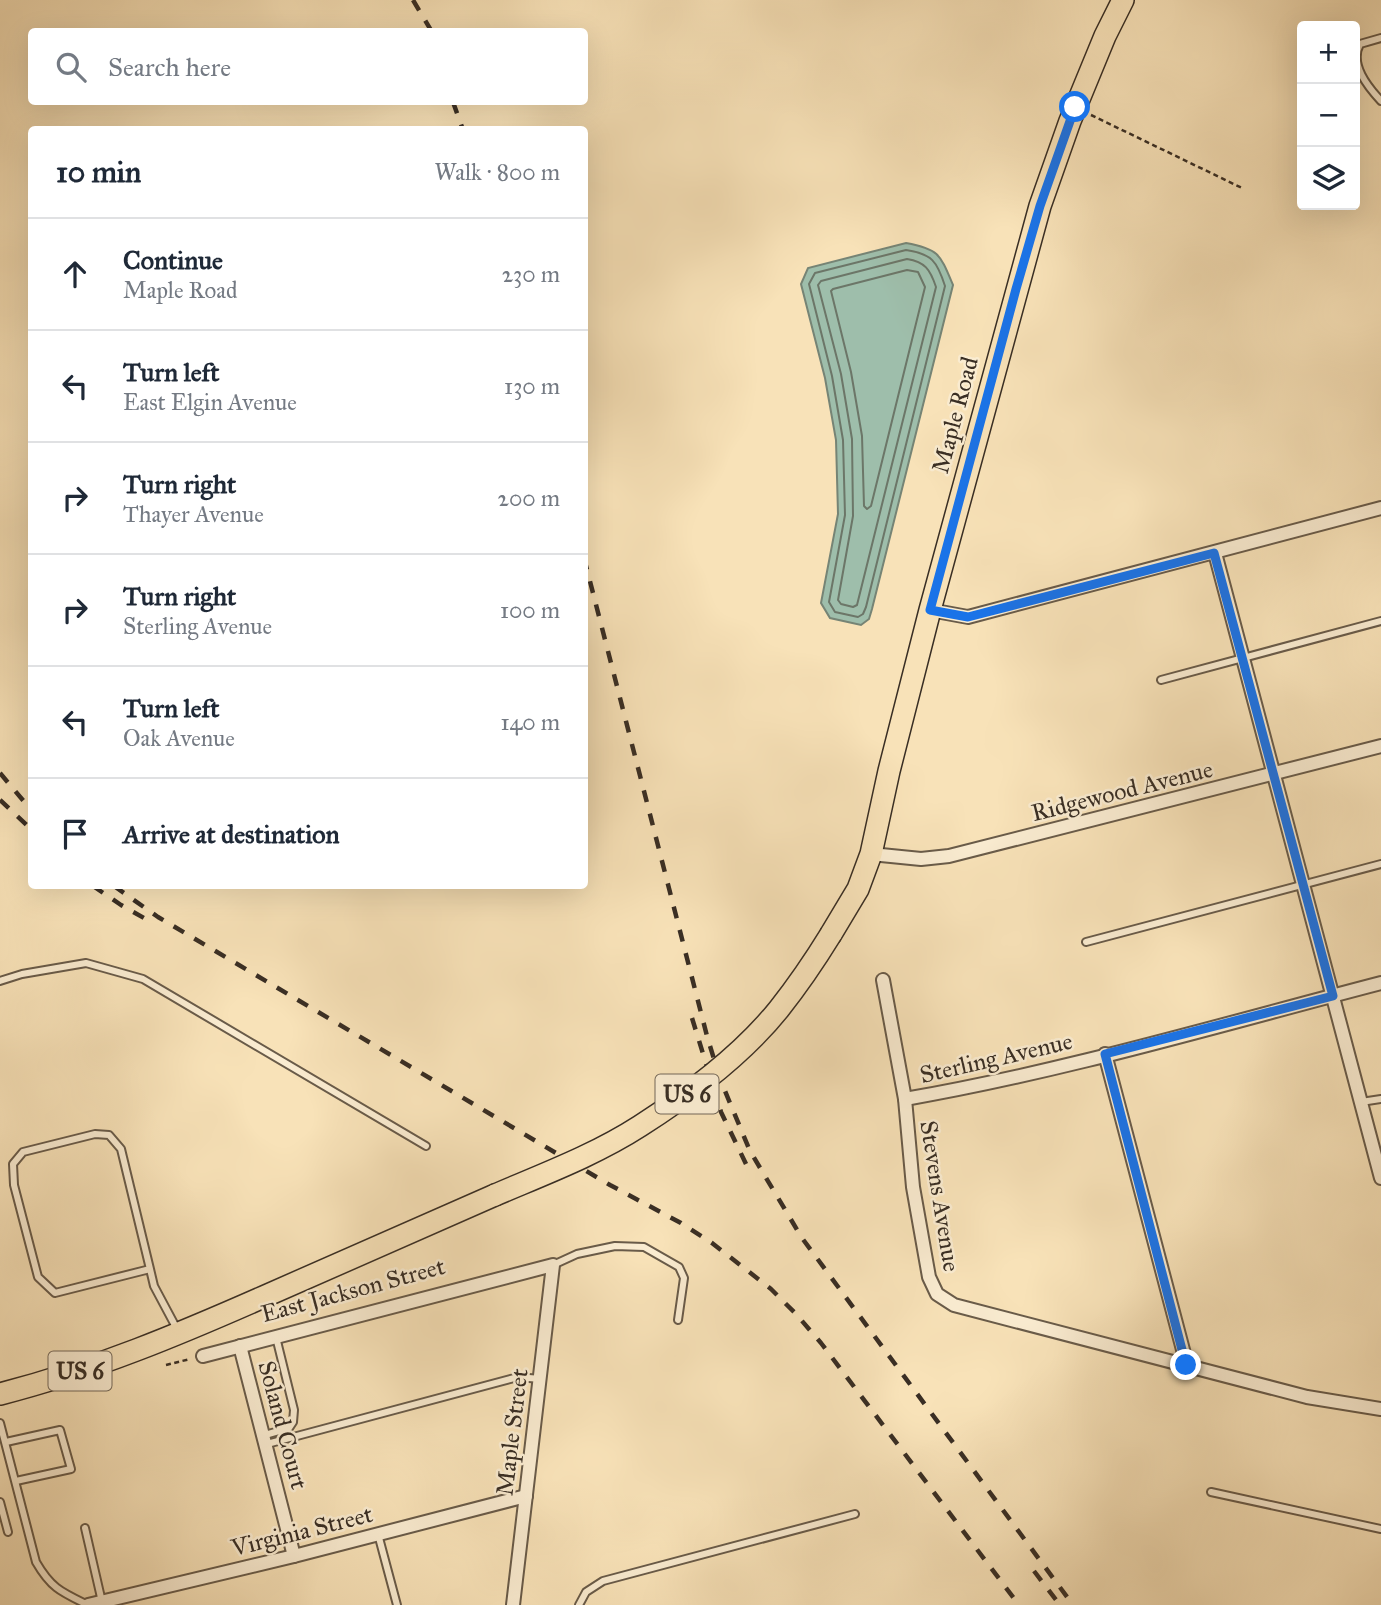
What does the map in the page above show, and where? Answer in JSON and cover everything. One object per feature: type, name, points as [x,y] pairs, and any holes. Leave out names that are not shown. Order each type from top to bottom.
[{"type":"main road","name":"Maple Road","points":[[872,853],[889,771],[930,610],[1040,206],[1075,107],[1123,0]]},
{"type":"main road","name":"US 6","points":[[1,1390],[108,1362],[179,1334],[495,1195],[639,1127],[689,1093],[738,1051],[778,1011],[811,966],[858,889],[872,853]]},
{"type":"street","points":[[930,610],[968,617],[1381,508]]},
{"type":"street","points":[[1214,553],[1381,1178]]},
{"type":"street","name":"Ridgewood Avenue","points":[[872,853],[921,859],[949,856],[1381,746]]},
{"type":"street","name":"Stevens Avenue","points":[[883,980],[905,1100],[913,1187],[929,1277],[937,1294],[954,1305],[1186,1365]]},
{"type":"street","name":"Sterling Avenue","points":[[905,1100],[977,1086],[1381,983]]},
{"type":"street","points":[[1105,1054],[1186,1365],[1307,1397],[1381,1409]]},
{"type":"street","name":"East Jackson Street","points":[[203,1356],[553,1265]]},
{"type":"street","name":"Maple Street","points":[[513,1605],[553,1265]]},
{"type":"street","name":"Soland Court","points":[[240,1346],[294,1556]]},
{"type":"street","name":"Virginia Street","points":[[88,1605],[294,1556],[526,1496]]},
{"type":"lane","points":[[1381,37],[1360,44],[1356,51],[1366,85],[1381,100]]},
{"type":"lane","points":[[1161,680],[1381,621]]},
{"type":"lane","points":[[1086,942],[1381,864]]},
{"type":"lane","points":[[0,981],[22,974],[86,963],[143,979],[426,1146]]},
{"type":"lane","points":[[1361,1102],[1381,1099]]},
{"type":"lane","points":[[150,1269],[55,1293],[38,1277],[15,1185],[13,1164],[23,1152],[95,1134],[109,1135],[121,1149],[150,1269],[154,1286],[179,1334]]},
{"type":"lane","points":[[553,1265],[577,1254],[615,1247],[644,1247],[679,1267],[684,1278],[678,1320]]},
{"type":"lane","points":[[266,1440],[289,1429],[295,1410],[276,1337]]},
{"type":"lane","points":[[266,1440],[518,1377],[540,1379]]},
{"type":"lane","points":[[0,1423],[36,1562],[47,1581],[88,1605]]},
{"type":"lane","points":[[6,1442],[60,1430],[71,1469],[16,1481]]},
{"type":"lane","points":[[1211,1492],[1381,1529]]},
{"type":"lane","points":[[0,1502],[8,1532]]},
{"type":"lane","points":[[579,1605],[586,1592],[603,1581],[855,1514]]},
{"type":"lane","points":[[85,1528],[102,1602]]},
{"type":"lane","points":[[378,1534],[397,1605]]},
{"type":"path","points":[[1075,107],[1242,188]]},
{"type":"path","points":[[166,1365],[203,1356]]},
{"type":"water","points":[[906,243],[925,248],[937,255],[953,285],[872,609],[869,619],[861,625],[830,618],[821,603],[838,514],[836,440],[825,378],[801,284],[808,268]]},
{"type":"railway","points":[[413,0],[430,28]]},
{"type":"railway","points":[[454,105],[462,126]]},
{"type":"railway","points":[[588,574],[707,1036],[720,1079],[750,1151],[802,1238],[1073,1605]]},
{"type":"railway","points":[[0,773],[28,806]]},
{"type":"railway","points":[[0,800],[28,826]]},
{"type":"railway","points":[[97,889],[151,922]]},
{"type":"railway","points":[[118,889],[158,917],[610,1185],[681,1223],[712,1243],[771,1289],[821,1343],[1019,1605]]},
{"type":"railway","points":[[692,1018],[721,1112],[747,1166]]},
{"type":"railway","points":[[1034,1571],[1060,1605]]},
{"type":"route","points":[[1075,107],[1040,206],[1016,289],[930,610],[968,617],[1214,553],[1333,996],[1105,1054],[1186,1365]]}]
